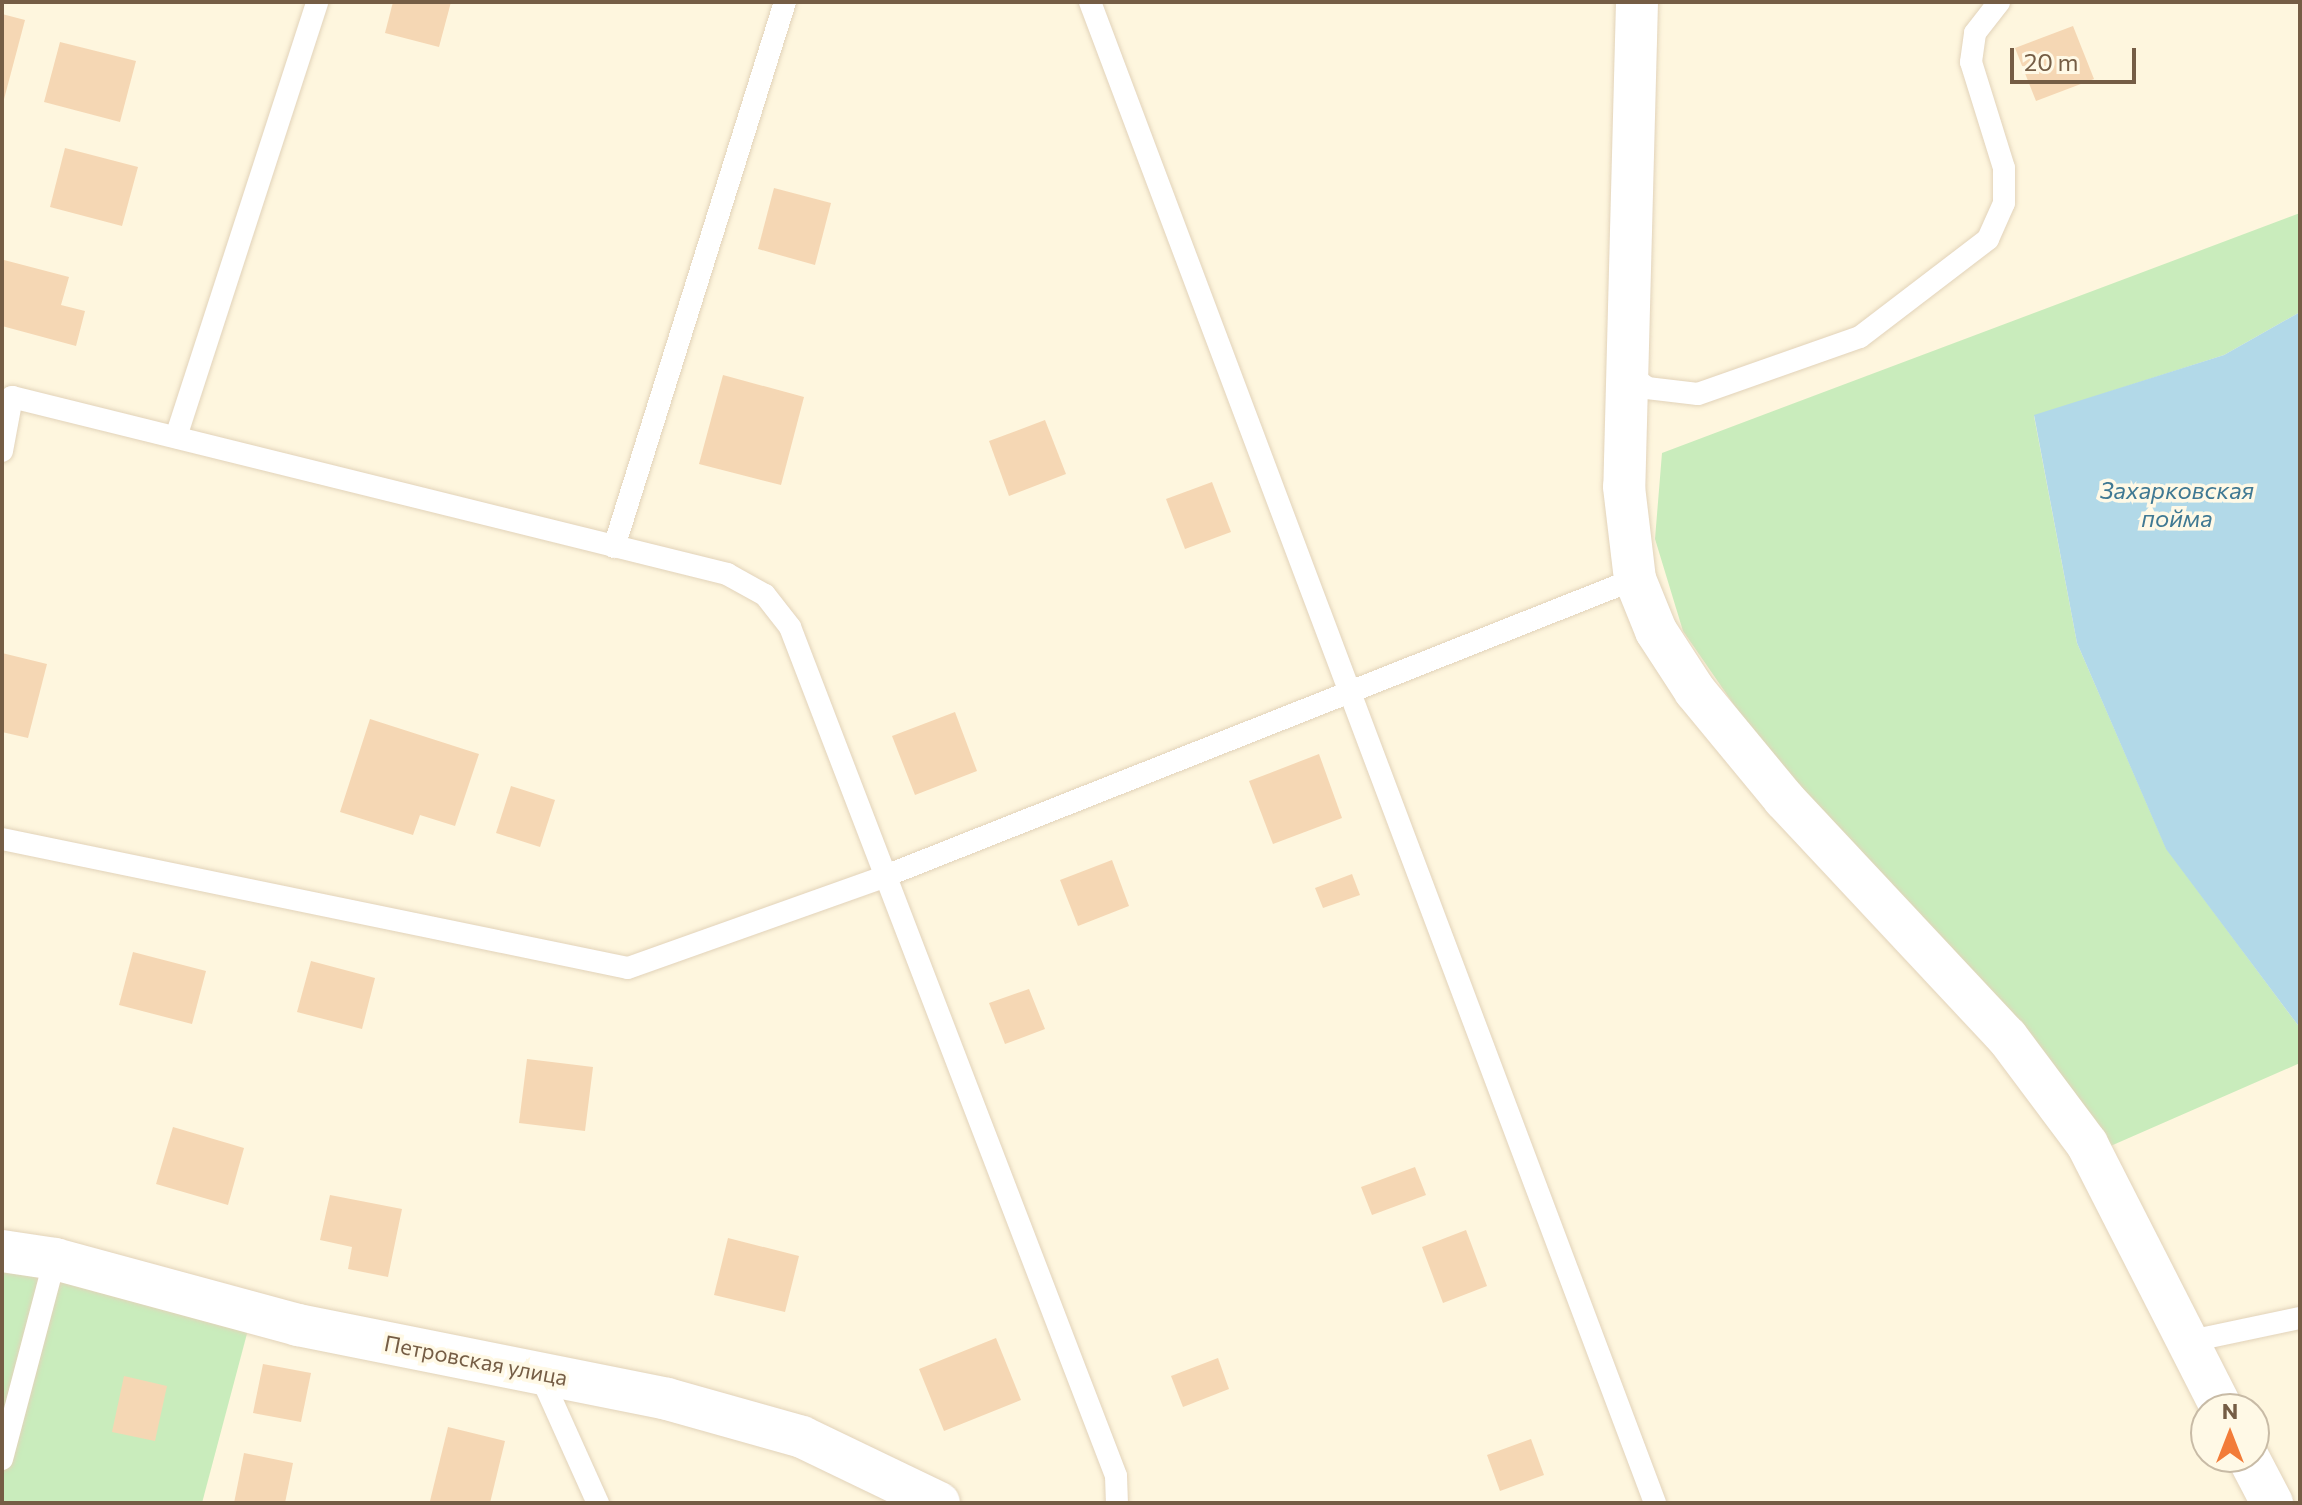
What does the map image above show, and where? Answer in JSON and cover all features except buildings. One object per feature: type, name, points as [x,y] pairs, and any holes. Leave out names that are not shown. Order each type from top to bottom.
[{"type":"street","points":[[1637,2],[1624,487],[1635,579],[1656,631],[1695,691],[1784,799],[2007,1037],[2087,1144],[2213,1393]]},
{"type":"street","name":"Петровская улица","points":[[2,1251],[55,1259],[298,1325],[667,1399],[802,1437],[939,1503]]},
{"type":"street","points":[[2256,1473],[2272,1503]]},
{"type":"lane","points":[[176,437],[317,2]]},
{"type":"lane","points":[[614,547],[785,2]]},
{"type":"lane","points":[[1090,2],[1353,691],[1655,1503]]},
{"type":"lane","points":[[1626,372],[1647,388],[1698,394],[1860,337],[1988,239],[2004,203],[2004,168],[1971,62],[1975,33],[1999,2]]},
{"type":"lane","points":[[2,451],[7,396],[727,574],[765,595],[790,627],[883,877],[1116,1476],[1117,1503]]},
{"type":"lane","points":[[2,839],[628,968],[883,877],[1635,579]]},
{"type":"lane","points":[[2,1459],[55,1259]]},
{"type":"lane","points":[[2186,1342],[2300,1318]]},
{"type":"lane","points":[[539,1372],[598,1503]]},
{"type":"green space","points":[[2300,213],[2300,312],[2224,355],[2034,416],[2077,643],[2166,848],[2300,1028],[2300,1063],[2106,1148],[1779,770],[1683,631],[1655,539],[1662,453]]},
{"type":"green space","points":[[2,1260],[249,1326],[202,1503],[2,1503]]},
{"type":"water","name":"Захарковская пойма","points":[[2300,312],[2300,1028],[2166,849],[2077,643],[2034,415],[2224,355]]}]
